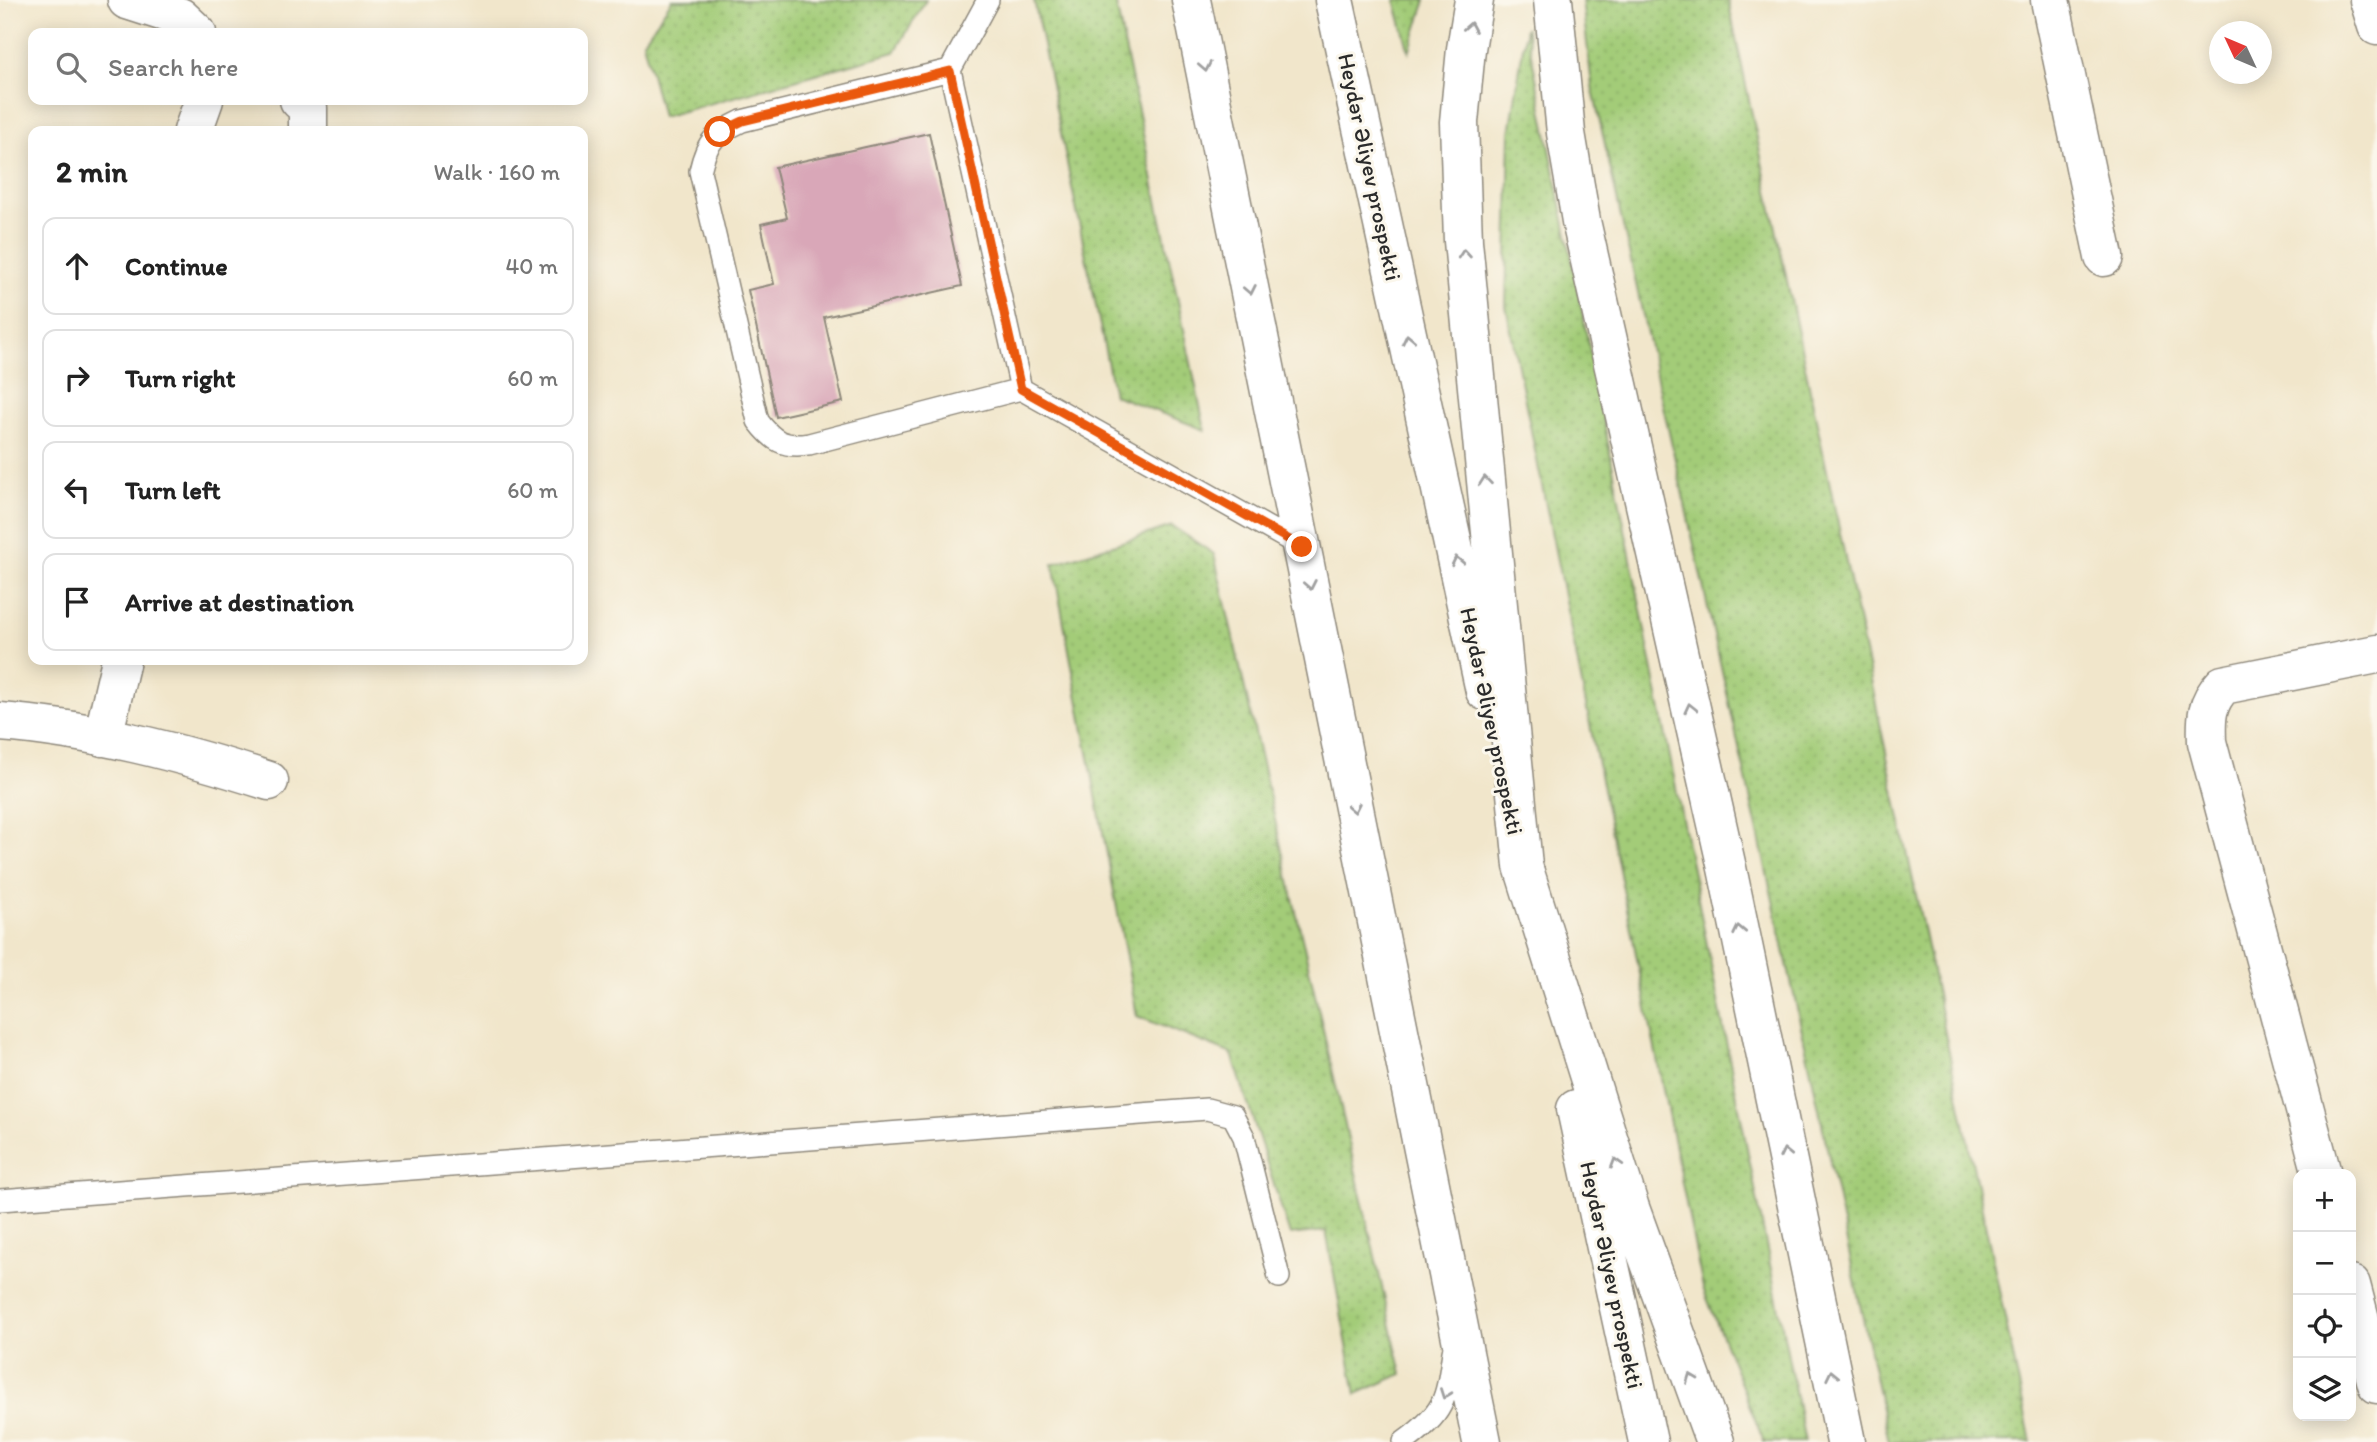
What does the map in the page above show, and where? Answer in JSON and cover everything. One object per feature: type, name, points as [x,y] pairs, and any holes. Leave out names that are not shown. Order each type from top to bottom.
[{"type":"main road","points":[[127,0],[180,17],[192,28]]},
{"type":"main road","points":[[1191,0],[1457,1329],[1482,1442]]},
{"type":"main road","name":"Heydər Əliyev prospekti","points":[[1334,0],[1648,1442]]},
{"type":"main road","points":[[1474,0],[1466,49],[1460,122],[1463,241],[1523,866],[1630,1208],[1715,1442]]},
{"type":"main road","points":[[1553,0],[1566,133],[1581,222],[1727,868],[1846,1442]]},
{"type":"main road","points":[[2050,0],[2104,257]]},
{"type":"main road","points":[[2369,0],[2377,26]]},
{"type":"main road","points":[[195,126],[202,105]]},
{"type":"main road","points":[[305,105],[308,108],[308,126]]},
{"type":"main road","points":[[2321,1169],[2207,741],[2206,717],[2212,697],[2223,685],[2377,654]]},
{"type":"main road","points":[[103,737],[120,665]]},
{"type":"main road","points":[[0,722],[103,737],[197,758],[269,781]]},
{"type":"main road","points":[[2354,1295],[2377,1384]]},
{"type":"lane","points":[[988,0],[950,71],[1021,389]]},
{"type":"lane","points":[[950,71],[743,121],[720,132],[705,149],[700,170],[758,421],[772,440],[791,447],[809,444],[1021,389],[1302,547]]},
{"type":"lane","points":[[0,1200],[1207,1109],[1233,1116],[1244,1138],[1279,1277]]},
{"type":"lane","points":[[1404,1442],[1433,1421],[1448,1389],[1457,1329]]},
{"type":"green space","points":[[672,0],[926,0],[895,52],[662,117],[643,42]]},
{"type":"green space","points":[[1034,0],[1115,0],[1205,430],[1114,395]]},
{"type":"green space","points":[[1395,0],[1426,0],[1409,52]]},
{"type":"green space","points":[[1582,0],[1728,0],[2031,1442],[1889,1442],[1810,1067],[1592,86]]},
{"type":"green space","points":[[1526,27],[1805,1442],[1764,1442],[1703,1288],[1506,306],[1510,133]]},
{"type":"green space","points":[[1172,526],[1214,554],[1402,1374],[1356,1394],[1326,1231],[1290,1235],[1232,1054],[1137,1016],[1053,564]]},
{"type":"building","points":[[929,133],[962,286],[824,317],[843,402],[776,417],[748,290],[774,284],[761,224],[787,218],[775,167]]},
{"type":"route","points":[[720,132],[743,121],[950,71],[1021,389],[1302,547]]}]
